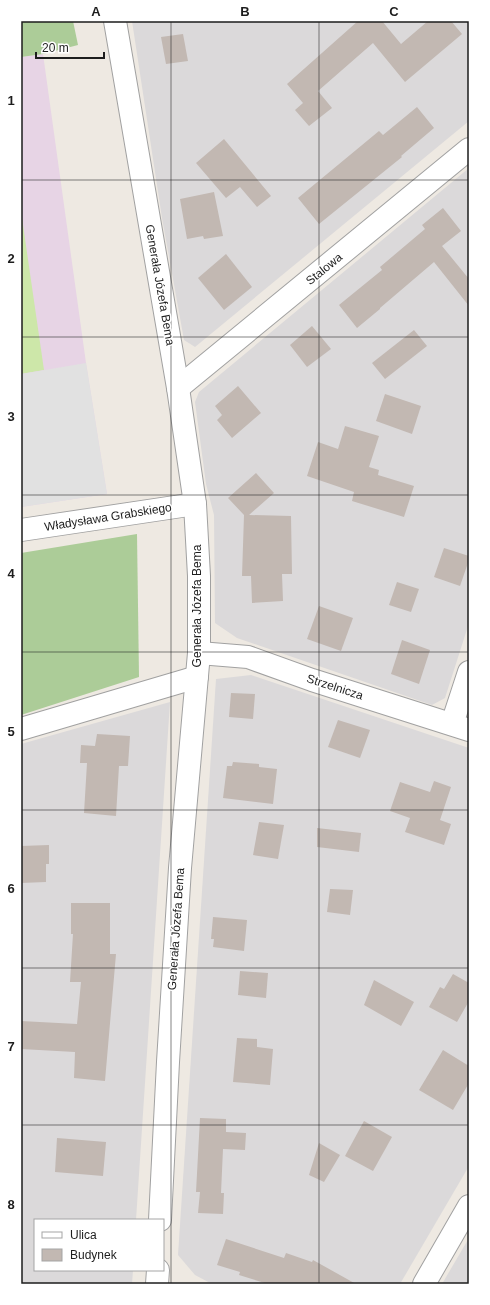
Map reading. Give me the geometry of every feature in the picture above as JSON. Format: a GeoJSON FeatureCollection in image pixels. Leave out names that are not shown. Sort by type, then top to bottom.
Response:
{"type":"FeatureCollection","features":[{"type":"Feature","properties":{"kind":"street","name":"Generała Józefa Bema"},"geometry":{"type":"LineString","coordinates":[[115,21],[178,388],[194,504],[199,576],[199,653],[180,868],[160,1219]]}},
{"type":"Feature","properties":{"kind":"street","name":"Stalowa"},"geometry":{"type":"LineString","coordinates":[[178,388],[469,149]]}},
{"type":"Feature","properties":{"kind":"street","name":"Władysława Grabskiego"},"geometry":{"type":"LineString","coordinates":[[21,530],[194,504]]}},
{"type":"Feature","properties":{"kind":"street","name":"Strzelnicza"},"geometry":{"type":"LineString","coordinates":[[199,653],[248,657],[312,680],[461,727]]}},
{"type":"Feature","properties":{"kind":"street"},"geometry":{"type":"LineString","coordinates":[[461,727],[469,672]]}},
{"type":"Feature","properties":{"kind":"street"},"geometry":{"type":"LineString","coordinates":[[21,729],[197,677]]}},
{"type":"Feature","properties":{"kind":"street"},"geometry":{"type":"LineString","coordinates":[[424,1284],[469,1206]]}},
{"type":"Feature","properties":{"kind":"shaded area"},"geometry":{"type":"Polygon","coordinates":[[[132,21],[469,21],[469,121],[195,347],[184,340],[162,218],[132,21]]]}},
{"type":"Feature","properties":{"kind":"shaded area"},"geometry":{"type":"Polygon","coordinates":[[[43,54],[86,363],[107,494],[21,507],[21,57],[43,54]]]}},
{"type":"Feature","properties":{"kind":"shaded area"},"geometry":{"type":"Polygon","coordinates":[[[469,168],[469,623],[445,698],[432,705],[237,638],[215,623],[214,515],[206,484],[195,402],[199,392],[469,168]]]}},
{"type":"Feature","properties":{"kind":"shaded area"},"geometry":{"type":"Polygon","coordinates":[[[86,363],[107,494],[21,507],[21,374],[86,363]]]}},
{"type":"Feature","properties":{"kind":"shaded area"},"geometry":{"type":"Polygon","coordinates":[[[251,675],[469,748],[469,1166],[400,1284],[212,1284],[195,1275],[178,1255],[216,679],[251,675]]]}},
{"type":"Feature","properties":{"kind":"shaded area"},"geometry":{"type":"Polygon","coordinates":[[[170,702],[136,1219],[34,1219],[34,1271],[133,1271],[132,1284],[21,1284],[21,744],[170,702]]]}},
{"type":"Feature","properties":{"kind":"shaded area"},"geometry":{"type":"Polygon","coordinates":[[[469,1238],[469,1284],[442,1284],[469,1238]]]}},
{"type":"Feature","properties":{"kind":"green space"},"geometry":{"type":"Polygon","coordinates":[[[21,21],[73,21],[78,45],[43,54],[21,57],[21,21]]]}},
{"type":"Feature","properties":{"kind":"green space"},"geometry":{"type":"Polygon","coordinates":[[[21,211],[44,370],[21,374],[21,211]]]}},
{"type":"Feature","properties":{"kind":"green space"},"geometry":{"type":"Polygon","coordinates":[[[137,534],[139,677],[21,715],[21,553],[137,534]]]}},
{"type":"Feature","properties":{"kind":"building"},"geometry":{"type":"Polygon","coordinates":[[[358,21],[382,21],[401,44],[428,21],[451,21],[462,34],[405,82],[373,43],[318,91],[332,108],[309,126],[295,110],[303,103],[287,84],[358,21]]]}},
{"type":"Feature","properties":{"kind":"building"},"geometry":{"type":"Polygon","coordinates":[[[183,34],[188,61],[166,64],[161,37],[183,34]]]}},
{"type":"Feature","properties":{"kind":"building"},"geometry":{"type":"Polygon","coordinates":[[[417,107],[434,128],[401,156],[402,157],[319,224],[298,198],[379,131],[383,135],[417,107]]]}},
{"type":"Feature","properties":{"kind":"building"},"geometry":{"type":"Polygon","coordinates":[[[224,139],[271,196],[257,207],[240,187],[226,198],[196,163],[224,139]]]}},
{"type":"Feature","properties":{"kind":"building"},"geometry":{"type":"Polygon","coordinates":[[[214,192],[223,236],[204,239],[203,236],[187,239],[180,199],[214,192]]]}},
{"type":"Feature","properties":{"kind":"building"},"geometry":{"type":"Polygon","coordinates":[[[443,208],[461,231],[442,246],[469,279],[469,306],[434,262],[357,328],[339,305],[382,270],[380,267],[425,229],[422,225],[443,208]]]}},
{"type":"Feature","properties":{"kind":"building"},"geometry":{"type":"Polygon","coordinates":[[[226,254],[252,287],[224,310],[198,278],[226,254]]]}},
{"type":"Feature","properties":{"kind":"building"},"geometry":{"type":"Polygon","coordinates":[[[312,326],[331,349],[307,367],[290,345],[312,326]]]}},
{"type":"Feature","properties":{"kind":"building"},"geometry":{"type":"Polygon","coordinates":[[[414,330],[427,346],[385,379],[372,363],[414,330]]]}},
{"type":"Feature","properties":{"kind":"building"},"geometry":{"type":"Polygon","coordinates":[[[238,386],[261,413],[232,438],[217,420],[222,415],[215,406],[238,386]]]}},
{"type":"Feature","properties":{"kind":"building"},"geometry":{"type":"Polygon","coordinates":[[[385,394],[421,406],[412,434],[376,421],[385,394]]]}},
{"type":"Feature","properties":{"kind":"building"},"geometry":{"type":"Polygon","coordinates":[[[345,426],[379,436],[369,467],[379,470],[378,475],[414,486],[404,517],[352,501],[354,492],[307,476],[318,442],[338,449],[345,426]]]}},
{"type":"Feature","properties":{"kind":"building"},"geometry":{"type":"Polygon","coordinates":[[[256,473],[274,493],[249,515],[291,516],[292,574],[282,574],[283,601],[252,603],[251,576],[242,576],[244,515],[228,498],[256,473]]]}},
{"type":"Feature","properties":{"kind":"building"},"geometry":{"type":"Polygon","coordinates":[[[444,548],[469,556],[460,586],[434,577],[444,548]]]}},
{"type":"Feature","properties":{"kind":"building"},"geometry":{"type":"Polygon","coordinates":[[[397,582],[419,589],[411,612],[389,605],[397,582]]]}},
{"type":"Feature","properties":{"kind":"building"},"geometry":{"type":"Polygon","coordinates":[[[319,606],[353,618],[341,651],[307,639],[319,606]]]}},
{"type":"Feature","properties":{"kind":"building"},"geometry":{"type":"Polygon","coordinates":[[[402,640],[430,650],[419,684],[391,674],[402,640]]]}},
{"type":"Feature","properties":{"kind":"building"},"geometry":{"type":"Polygon","coordinates":[[[231,693],[255,694],[253,719],[229,717],[231,693]]]}},
{"type":"Feature","properties":{"kind":"building"},"geometry":{"type":"Polygon","coordinates":[[[338,720],[370,730],[360,758],[328,747],[338,720]]]}},
{"type":"Feature","properties":{"kind":"building"},"geometry":{"type":"Polygon","coordinates":[[[97,734],[130,736],[128,766],[119,766],[116,816],[84,813],[87,763],[80,763],[81,745],[95,746],[97,734]]]}},
{"type":"Feature","properties":{"kind":"building"},"geometry":{"type":"Polygon","coordinates":[[[233,762],[259,764],[259,767],[277,769],[273,804],[223,798],[227,766],[232,766],[233,762]]]}},
{"type":"Feature","properties":{"kind":"building"},"geometry":{"type":"Polygon","coordinates":[[[434,781],[451,787],[440,820],[451,824],[444,845],[405,832],[410,818],[390,811],[400,782],[430,792],[434,781]]]}},
{"type":"Feature","properties":{"kind":"building"},"geometry":{"type":"Polygon","coordinates":[[[259,822],[284,825],[278,859],[253,855],[259,822]]]}},
{"type":"Feature","properties":{"kind":"building"},"geometry":{"type":"Polygon","coordinates":[[[317,828],[361,833],[359,852],[317,847],[317,828]]]}},
{"type":"Feature","properties":{"kind":"building"},"geometry":{"type":"Polygon","coordinates":[[[49,845],[49,864],[46,864],[46,882],[21,883],[21,846],[49,845]]]}},
{"type":"Feature","properties":{"kind":"building"},"geometry":{"type":"Polygon","coordinates":[[[330,889],[353,890],[350,915],[327,912],[330,889]]]}},
{"type":"Feature","properties":{"kind":"building"},"geometry":{"type":"Polygon","coordinates":[[[71,903],[110,903],[110,954],[116,954],[105,1081],[74,1078],[75,1052],[21,1049],[21,1021],[77,1024],[81,982],[70,982],[73,934],[71,934],[71,903]]]}},
{"type":"Feature","properties":{"kind":"building"},"geometry":{"type":"Polygon","coordinates":[[[213,917],[247,920],[244,951],[213,947],[214,939],[211,939],[213,917]]]}},
{"type":"Feature","properties":{"kind":"building"},"geometry":{"type":"Polygon","coordinates":[[[240,971],[268,973],[266,998],[238,995],[240,971]]]}},
{"type":"Feature","properties":{"kind":"building"},"geometry":{"type":"Polygon","coordinates":[[[453,974],[469,983],[469,1001],[457,1022],[429,1007],[440,987],[444,989],[453,974]]]}},
{"type":"Feature","properties":{"kind":"building"},"geometry":{"type":"Polygon","coordinates":[[[374,980],[414,1002],[401,1026],[364,1005],[374,980]]]}},
{"type":"Feature","properties":{"kind":"building"},"geometry":{"type":"Polygon","coordinates":[[[237,1038],[257,1039],[257,1047],[273,1049],[270,1085],[233,1082],[237,1038]]]}},
{"type":"Feature","properties":{"kind":"building"},"geometry":{"type":"Polygon","coordinates":[[[443,1050],[469,1066],[469,1083],[453,1110],[419,1090],[443,1050]]]}},
{"type":"Feature","properties":{"kind":"building"},"geometry":{"type":"Polygon","coordinates":[[[200,1118],[226,1119],[226,1132],[246,1133],[245,1150],[223,1149],[221,1193],[224,1193],[223,1214],[198,1213],[200,1192],[196,1192],[200,1118]]]}},
{"type":"Feature","properties":{"kind":"building"},"geometry":{"type":"Polygon","coordinates":[[[364,1121],[392,1137],[373,1171],[345,1156],[364,1121]]]}},
{"type":"Feature","properties":{"kind":"building"},"geometry":{"type":"Polygon","coordinates":[[[57,1138],[106,1142],[103,1176],[55,1172],[57,1138]]]}},
{"type":"Feature","properties":{"kind":"building"},"geometry":{"type":"Polygon","coordinates":[[[319,1143],[340,1155],[324,1182],[309,1175],[319,1143]]]}},
{"type":"Feature","properties":{"kind":"building"},"geometry":{"type":"Polygon","coordinates":[[[226,1239],[284,1258],[286,1253],[312,1262],[313,1260],[356,1284],[268,1284],[239,1275],[240,1272],[217,1265],[226,1239]]]}}]}
